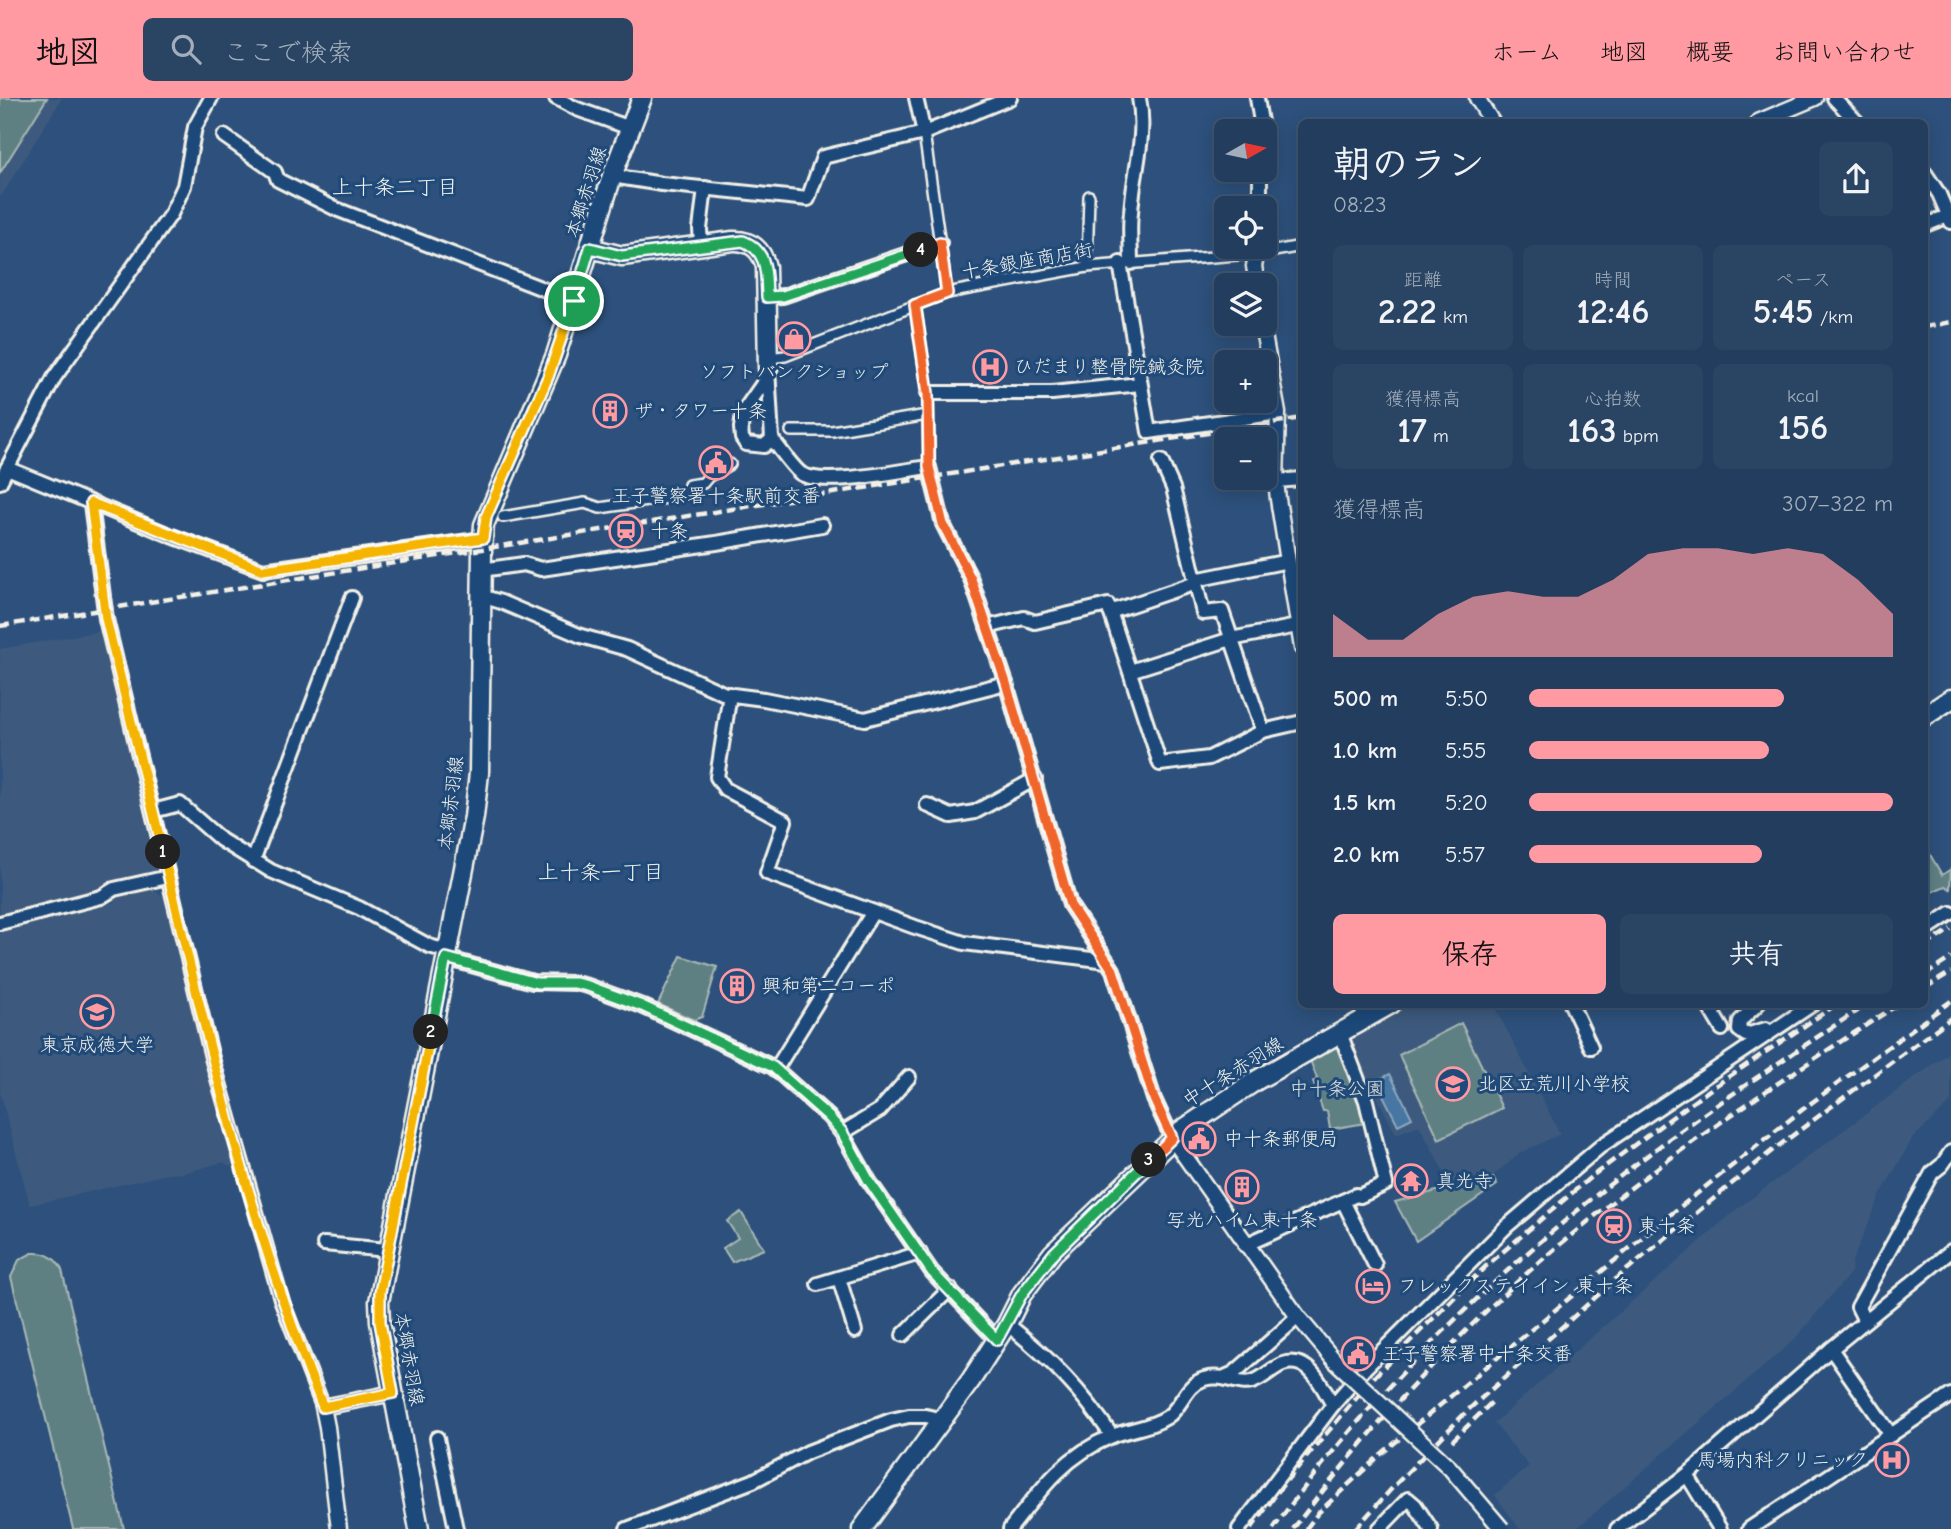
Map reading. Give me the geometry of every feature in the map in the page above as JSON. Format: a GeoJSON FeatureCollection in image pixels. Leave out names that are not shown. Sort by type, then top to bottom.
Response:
{"type":"FeatureCollection","features":[{"type":"Feature","properties":{"kind":"main road","name":"本郷赤羽線"},"geometry":{"type":"LineString","coordinates":[[419,1529],[379,1312],[380,1292],[477,795],[481,570],[486,517],[548,377],[612,176],[642,98]]}},
{"type":"Feature","properties":{"kind":"main road"},"geometry":{"type":"LineString","coordinates":[[590,248],[622,256],[743,241],[756,248],[766,267],[768,363]]}},
{"type":"Feature","properties":{"kind":"main road"},"geometry":{"type":"LineString","coordinates":[[1928,714],[1951,699]]}},
{"type":"Feature","properties":{"kind":"main road","name":"中十条赤羽線"},"geometry":{"type":"LineString","coordinates":[[862,1529],[943,1420],[997,1340],[1022,1294],[1054,1253],[1172,1138],[1218,1104],[1385,1008]]}},
{"type":"Feature","properties":{"kind":"street"},"geometry":{"type":"LineString","coordinates":[[0,482],[54,379],[171,214],[184,186],[195,127],[211,98]]}},
{"type":"Feature","properties":{"kind":"street"},"geometry":{"type":"LineString","coordinates":[[556,98],[577,109],[630,128]]}},
{"type":"Feature","properties":{"kind":"street"},"geometry":{"type":"LineString","coordinates":[[916,98],[924,134],[947,293]]}},
{"type":"Feature","properties":{"kind":"street"},"geometry":{"type":"LineString","coordinates":[[612,176],[808,199],[822,157],[924,134],[1010,98]]}},
{"type":"Feature","properties":{"kind":"street"},"geometry":{"type":"LineString","coordinates":[[1139,98],[1142,113],[1126,263],[1140,384],[1149,432],[1278,413]]}},
{"type":"Feature","properties":{"kind":"street"},"geometry":{"type":"LineString","coordinates":[[1256,98],[1260,119]]}},
{"type":"Feature","properties":{"kind":"street"},"geometry":{"type":"LineString","coordinates":[[1477,98],[1490,119]]}},
{"type":"Feature","properties":{"kind":"street"},"geometry":{"type":"LineString","coordinates":[[1765,119],[1815,98]]}},
{"type":"Feature","properties":{"kind":"street"},"geometry":{"type":"LineString","coordinates":[[1834,98],[1854,119]]}},
{"type":"Feature","properties":{"kind":"street"},"geometry":{"type":"LineString","coordinates":[[224,136],[275,172],[278,180],[335,209],[574,301]]}},
{"type":"Feature","properties":{"kind":"street"},"geometry":{"type":"LineString","coordinates":[[1928,178],[1950,219],[1928,224]]}},
{"type":"Feature","properties":{"kind":"street"},"geometry":{"type":"LineString","coordinates":[[701,246],[700,229],[705,188]]}},
{"type":"Feature","properties":{"kind":"street"},"geometry":{"type":"LineString","coordinates":[[1087,267],[1089,196]]}},
{"type":"Feature","properties":{"kind":"street"},"geometry":{"type":"LineString","coordinates":[[767,297],[783,296],[940,243]]}},
{"type":"Feature","properties":{"kind":"street","name":"十条銀座商店街"},"geometry":{"type":"LineString","coordinates":[[1277,248],[1298,246]]}},
{"type":"Feature","properties":{"kind":"street","name":"十条銀座商店街"},"geometry":{"type":"LineString","coordinates":[[768,363],[947,293],[1087,267],[1214,254]]}},
{"type":"Feature","properties":{"kind":"street"},"geometry":{"type":"LineString","coordinates":[[915,305],[928,393],[929,467],[943,524],[971,579],[1006,683],[1070,905],[1118,981],[1139,1057],[1172,1138],[1297,1317],[1335,1362],[1450,1468],[1502,1529]]}},
{"type":"Feature","properties":{"kind":"street"},"geometry":{"type":"LineString","coordinates":[[1264,336],[1278,413],[1277,447]]}},
{"type":"Feature","properties":{"kind":"street"},"geometry":{"type":"LineString","coordinates":[[768,363],[772,439],[801,473],[810,477],[837,479],[929,467]]}},
{"type":"Feature","properties":{"kind":"street"},"geometry":{"type":"LineString","coordinates":[[768,363],[764,382],[743,412],[741,428],[746,444],[764,446],[772,439]]}},
{"type":"Feature","properties":{"kind":"street"},"geometry":{"type":"LineString","coordinates":[[928,393],[1052,393],[1140,384]]}},
{"type":"Feature","properties":{"kind":"street"},"geometry":{"type":"LineString","coordinates":[[791,431],[832,431],[928,415]]}},
{"type":"Feature","properties":{"kind":"street"},"geometry":{"type":"LineString","coordinates":[[1161,461],[1173,488],[1203,613],[1222,611],[1264,731]]}},
{"type":"Feature","properties":{"kind":"street"},"geometry":{"type":"LineString","coordinates":[[503,517],[585,503],[600,508],[688,495],[689,485],[703,483],[730,464]]}},
{"type":"Feature","properties":{"kind":"street"},"geometry":{"type":"LineString","coordinates":[[7,468],[263,570],[483,538]]}},
{"type":"Feature","properties":{"kind":"street"},"geometry":{"type":"LineString","coordinates":[[1277,481],[1298,479]]}},
{"type":"Feature","properties":{"kind":"street"},"geometry":{"type":"LineString","coordinates":[[1277,488],[1298,615]]}},
{"type":"Feature","properties":{"kind":"street"},"geometry":{"type":"LineString","coordinates":[[91,503],[106,619],[212,1058],[245,1181],[281,1299],[323,1407],[339,1529]]}},
{"type":"Feature","properties":{"kind":"street"},"geometry":{"type":"LineString","coordinates":[[481,570],[524,564],[541,569],[822,525]]}},
{"type":"Feature","properties":{"kind":"street"},"geometry":{"type":"LineString","coordinates":[[1110,612],[1196,582],[1288,561]]}},
{"type":"Feature","properties":{"kind":"street"},"geometry":{"type":"LineString","coordinates":[[481,596],[581,636],[627,649],[730,694],[865,719],[1006,683]]}},
{"type":"Feature","properties":{"kind":"street"},"geometry":{"type":"LineString","coordinates":[[253,860],[352,597]]}},
{"type":"Feature","properties":{"kind":"street"},"geometry":{"type":"LineString","coordinates":[[987,627],[1024,618],[1035,622],[1108,606],[1160,764],[1209,758],[1264,731],[1298,723]]}},
{"type":"Feature","properties":{"kind":"street"},"geometry":{"type":"LineString","coordinates":[[1130,671],[1231,639],[1298,626]]}},
{"type":"Feature","properties":{"kind":"street"},"geometry":{"type":"LineString","coordinates":[[730,694],[717,777],[725,789],[785,821],[767,873],[964,943],[1107,961]]}},
{"type":"Feature","properties":{"kind":"street"},"geometry":{"type":"LineString","coordinates":[[928,805],[951,816],[975,812],[1035,779]]}},
{"type":"Feature","properties":{"kind":"street"},"geometry":{"type":"LineString","coordinates":[[153,811],[180,804],[221,840],[271,872],[359,908],[446,954],[537,983],[575,983],[588,986],[642,1006],[776,1069],[842,1132],[869,1181],[932,1272],[997,1340]]}},
{"type":"Feature","properties":{"kind":"street"},"geometry":{"type":"LineString","coordinates":[[0,923],[102,897],[114,889],[169,877]]}},
{"type":"Feature","properties":{"kind":"street"},"geometry":{"type":"LineString","coordinates":[[776,1069],[873,912]]}},
{"type":"Feature","properties":{"kind":"street"},"geometry":{"type":"LineString","coordinates":[[1928,928],[1951,913]]}},
{"type":"Feature","properties":{"kind":"street"},"geometry":{"type":"LineString","coordinates":[[1573,1008],[1591,1047]]}},
{"type":"Feature","properties":{"kind":"street"},"geometry":{"type":"LineString","coordinates":[[1709,1008],[1721,1029]]}},
{"type":"Feature","properties":{"kind":"street"},"geometry":{"type":"LineString","coordinates":[[1754,1008],[1740,1021],[1740,1030],[1746,1035],[1783,1023]]}},
{"type":"Feature","properties":{"kind":"street"},"geometry":{"type":"LineString","coordinates":[[1239,1529],[1333,1405],[1365,1368],[1467,1265],[1557,1181],[1601,1146],[1807,1008]]}},
{"type":"Feature","properties":{"kind":"street"},"geometry":{"type":"LineString","coordinates":[[1245,1245],[1343,1200],[1360,1196],[1386,1184],[1366,1101],[1340,1033]]}},
{"type":"Feature","properties":{"kind":"street"},"geometry":{"type":"LineString","coordinates":[[842,1132],[880,1110],[909,1077]]}},
{"type":"Feature","properties":{"kind":"street"},"geometry":{"type":"LineString","coordinates":[[1865,1321],[1858,1307],[1932,1173],[1951,1152]]}},
{"type":"Feature","properties":{"kind":"street"},"geometry":{"type":"LineString","coordinates":[[1942,1165],[1951,1176]]}},
{"type":"Feature","properties":{"kind":"street"},"geometry":{"type":"LineString","coordinates":[[1343,1200],[1375,1265]]}},
{"type":"Feature","properties":{"kind":"street"},"geometry":{"type":"LineString","coordinates":[[324,1244],[387,1250]]}},
{"type":"Feature","properties":{"kind":"street"},"geometry":{"type":"LineString","coordinates":[[1617,1529],[1687,1475],[1831,1349],[1951,1251]]}},
{"type":"Feature","properties":{"kind":"street"},"geometry":{"type":"LineString","coordinates":[[818,1284],[920,1253]]}},
{"type":"Feature","properties":{"kind":"street"},"geometry":{"type":"LineString","coordinates":[[839,1278],[855,1331]]}},
{"type":"Feature","properties":{"kind":"street"},"geometry":{"type":"LineString","coordinates":[[903,1335],[950,1289]]}},
{"type":"Feature","properties":{"kind":"street"},"geometry":{"type":"LineString","coordinates":[[1010,1529],[1055,1472],[1068,1462],[1112,1436],[1147,1427],[1169,1416],[1193,1385],[1202,1380],[1234,1373],[1297,1317]]}},
{"type":"Feature","properties":{"kind":"street"},"geometry":{"type":"LineString","coordinates":[[1007,1324],[1034,1345],[1068,1378],[1090,1403],[1112,1436]]}},
{"type":"Feature","properties":{"kind":"street"},"geometry":{"type":"LineString","coordinates":[[1831,1349],[1891,1435]]}},
{"type":"Feature","properties":{"kind":"street"},"geometry":{"type":"LineString","coordinates":[[1225,1377],[1252,1382],[1284,1363],[1298,1363],[1309,1369],[1333,1405]]}},
{"type":"Feature","properties":{"kind":"street"},"geometry":{"type":"LineString","coordinates":[[323,1407],[393,1393]]}},
{"type":"Feature","properties":{"kind":"street"},"geometry":{"type":"LineString","coordinates":[[1749,1529],[1951,1395]]}},
{"type":"Feature","properties":{"kind":"street"},"geometry":{"type":"LineString","coordinates":[[627,1529],[753,1481],[808,1452],[891,1420],[926,1416],[943,1420]]}},
{"type":"Feature","properties":{"kind":"street"},"geometry":{"type":"LineString","coordinates":[[437,1437],[456,1529]]}},
{"type":"Feature","properties":{"kind":"street"},"geometry":{"type":"LineString","coordinates":[[1687,1475],[1720,1529]]}},
{"type":"Feature","properties":{"kind":"street"},"geometry":{"type":"LineString","coordinates":[[1380,1529],[1408,1499],[1431,1529]]}},
{"type":"Feature","properties":{"kind":"shaded area"},"geometry":{"type":"Polygon","coordinates":[[[0,98],[62,98],[0,198],[0,98]]]}},
{"type":"Feature","properties":{"kind":"shaded area"},"geometry":{"type":"Polygon","coordinates":[[[101,631],[156,870],[114,880],[85,893],[0,914],[0,649],[101,631]]]}},
{"type":"Feature","properties":{"kind":"shaded area","name":"東京成徳大学"},"geometry":{"type":"Polygon","coordinates":[[[152,888],[163,896],[236,1169],[223,1162],[184,1173],[168,1174],[30,1205],[0,1092],[0,933],[115,902],[116,897],[152,888]]]}},
{"type":"Feature","properties":{"kind":"shaded area","name":"北区立荒川小学校"},"geometry":{"type":"Polygon","coordinates":[[[1403,1008],[1496,1008],[1560,1134],[1520,1153],[1486,1182],[1452,1187],[1419,1125],[1396,1134],[1350,1044],[1350,1037],[1403,1008]]]}},
{"type":"Feature","properties":{"kind":"shaded area"},"geometry":{"type":"Polygon","coordinates":[[[1951,1051],[1951,1102],[1912,1139],[1880,1196],[1852,1261],[1851,1272],[1794,1340],[1576,1529],[1520,1529],[1495,1495],[1529,1466],[1494,1423],[1737,1209],[1951,1051]]]}},
{"type":"Feature","properties":{"kind":"shaded area"},"geometry":{"type":"Polygon","coordinates":[[[1390,1074],[1412,1118],[1398,1125],[1376,1081],[1390,1074]]]}},
{"type":"Feature","properties":{"kind":"green space"},"geometry":{"type":"Polygon","coordinates":[[[0,98],[47,98],[0,173],[0,98]]]}},
{"type":"Feature","properties":{"kind":"green space"},"geometry":{"type":"Polygon","coordinates":[[[1928,851],[1942,875],[1951,869],[1950,889],[1945,886],[1928,894],[1928,851]]]}},
{"type":"Feature","properties":{"kind":"green space"},"geometry":{"type":"Polygon","coordinates":[[[681,956],[717,967],[702,1017],[694,1020],[658,1004],[681,956]]]}},
{"type":"Feature","properties":{"kind":"green space"},"geometry":{"type":"Polygon","coordinates":[[[1461,1023],[1502,1108],[1439,1139],[1399,1055],[1461,1023]]]}},
{"type":"Feature","properties":{"kind":"green space","name":"中十条公園"},"geometry":{"type":"Polygon","coordinates":[[[1336,1043],[1341,1044],[1362,1097],[1366,1123],[1330,1129],[1327,1111],[1323,1111],[1313,1082],[1317,1079],[1310,1060],[1336,1043]]]}},
{"type":"Feature","properties":{"kind":"green space"},"geometry":{"type":"Polygon","coordinates":[[[1493,1178],[1497,1185],[1416,1241],[1395,1202],[1448,1188],[1482,1186],[1493,1178]]]}},
{"type":"Feature","properties":{"kind":"green space"},"geometry":{"type":"Polygon","coordinates":[[[741,1212],[764,1249],[732,1262],[723,1248],[738,1238],[727,1221],[741,1212]]]}},
{"type":"Feature","properties":{"kind":"green space"},"geometry":{"type":"Polygon","coordinates":[[[32,1253],[50,1256],[62,1270],[124,1529],[73,1529],[11,1277],[19,1260],[32,1253]]]}},
{"type":"Feature","properties":{"kind":"railway"},"geometry":{"type":"LineString","coordinates":[[1928,326],[1951,322]]}},
{"type":"Feature","properties":{"kind":"railway"},"geometry":{"type":"LineString","coordinates":[[0,626],[1298,419]]}},
{"type":"Feature","properties":{"kind":"railway"},"geometry":{"type":"LineString","coordinates":[[1928,944],[1951,929]]}},
{"type":"Feature","properties":{"kind":"railway"},"geometry":{"type":"LineString","coordinates":[[1928,973],[1951,958]]}},
{"type":"Feature","properties":{"kind":"railway"},"geometry":{"type":"LineString","coordinates":[[1928,986],[1951,972]]}},
{"type":"Feature","properties":{"kind":"railway"},"geometry":{"type":"LineString","coordinates":[[1306,1529],[1318,1513],[1380,1455],[1660,1223],[1807,1106],[1951,1001]]}},
{"type":"Feature","properties":{"kind":"railway"},"geometry":{"type":"LineString","coordinates":[[1251,1529],[1282,1486],[1376,1375],[1485,1267],[1592,1176],[1712,1088],[1831,1008]]}},
{"type":"Feature","properties":{"kind":"railway"},"geometry":{"type":"LineString","coordinates":[[1273,1529],[1351,1430],[1393,1383],[1529,1251],[1686,1127],[1861,1008]]}},
{"type":"Feature","properties":{"kind":"railway"},"geometry":{"type":"LineString","coordinates":[[1293,1529],[1353,1454],[1417,1381],[1485,1312],[1557,1247],[1639,1182],[1724,1120],[1893,1008]]}},
{"type":"Feature","properties":{"kind":"railway"},"geometry":{"type":"LineString","coordinates":[[1355,1529],[1468,1410],[1623,1273],[1773,1150],[1951,1018]]}},
{"type":"Feature","properties":{"kind":"railway"},"geometry":{"type":"LineString","coordinates":[[1452,1441],[1492,1402]]}},
{"type":"Feature","properties":{"kind":"place","name":"ソフトバンクショップ"},"geometry":{"type":"Point","coordinates":[794,339]}},
{"type":"Feature","properties":{"kind":"place","name":"ひだまり整骨院鍼灸院"},"geometry":{"type":"Point","coordinates":[990,367]}},
{"type":"Feature","properties":{"kind":"place","name":"ザ・タワー十条"},"geometry":{"type":"Point","coordinates":[610,411]}},
{"type":"Feature","properties":{"kind":"place","name":"王子警察署十条駅前交番"},"geometry":{"type":"Point","coordinates":[716,463]}},
{"type":"Feature","properties":{"kind":"place","name":"十条"},"geometry":{"type":"Point","coordinates":[626,531]}},
{"type":"Feature","properties":{"kind":"place","name":"興和第二コーポ"},"geometry":{"type":"Point","coordinates":[737,986]}},
{"type":"Feature","properties":{"kind":"place","name":"東京成徳大学"},"geometry":{"type":"Point","coordinates":[97,1012]}},
{"type":"Feature","properties":{"kind":"place","name":"北区立荒川小学校"},"geometry":{"type":"Point","coordinates":[1453,1084]}},
{"type":"Feature","properties":{"kind":"place","name":"中十条郵便局"},"geometry":{"type":"Point","coordinates":[1199,1139]}},
{"type":"Feature","properties":{"kind":"place","name":"真光寺"},"geometry":{"type":"Point","coordinates":[1411,1181]}},
{"type":"Feature","properties":{"kind":"place","name":"写光ハイム東十条"},"geometry":{"type":"Point","coordinates":[1242,1187]}},
{"type":"Feature","properties":{"kind":"place","name":"東十条"},"geometry":{"type":"Point","coordinates":[1614,1226]}},
{"type":"Feature","properties":{"kind":"place","name":"フレックステイイン 東十条"},"geometry":{"type":"Point","coordinates":[1373,1286]}},
{"type":"Feature","properties":{"kind":"place","name":"王子警察署中十条交番"},"geometry":{"type":"Point","coordinates":[1358,1354]}},
{"type":"Feature","properties":{"kind":"place","name":"馬場内科クリニック"},"geometry":{"type":"Point","coordinates":[1892,1460]}},
{"type":"Feature","properties":{"kind":"district","name":"上十条二丁目"},"geometry":{"type":"Point","coordinates":[395,187]}},
{"type":"Feature","properties":{"kind":"district","name":"上十条一丁目"},"geometry":{"type":"Point","coordinates":[601,872]}},
{"type":"Feature","properties":{"kind":"route"},"geometry":{"type":"LineString","coordinates":[[743,241],[756,248],[764,260],[767,297],[783,296],[940,243],[947,293],[915,305],[928,393],[929,467],[934,494],[953,547],[971,579],[1006,683],[1070,905],[1118,981],[1139,1057],[1172,1138],[1037,1272],[997,1340],[932,1272],[869,1181],[842,1132],[773,1067],[642,1006],[588,986],[575,983],[537,983],[446,958],[380,1292],[380,1322],[393,1393],[323,1407],[281,1299],[245,1181],[212,1058],[106,619],[91,503],[263,570],[483,538],[486,517],[548,377],[574,301],[590,248],[622,256],[743,241]]}}]}
